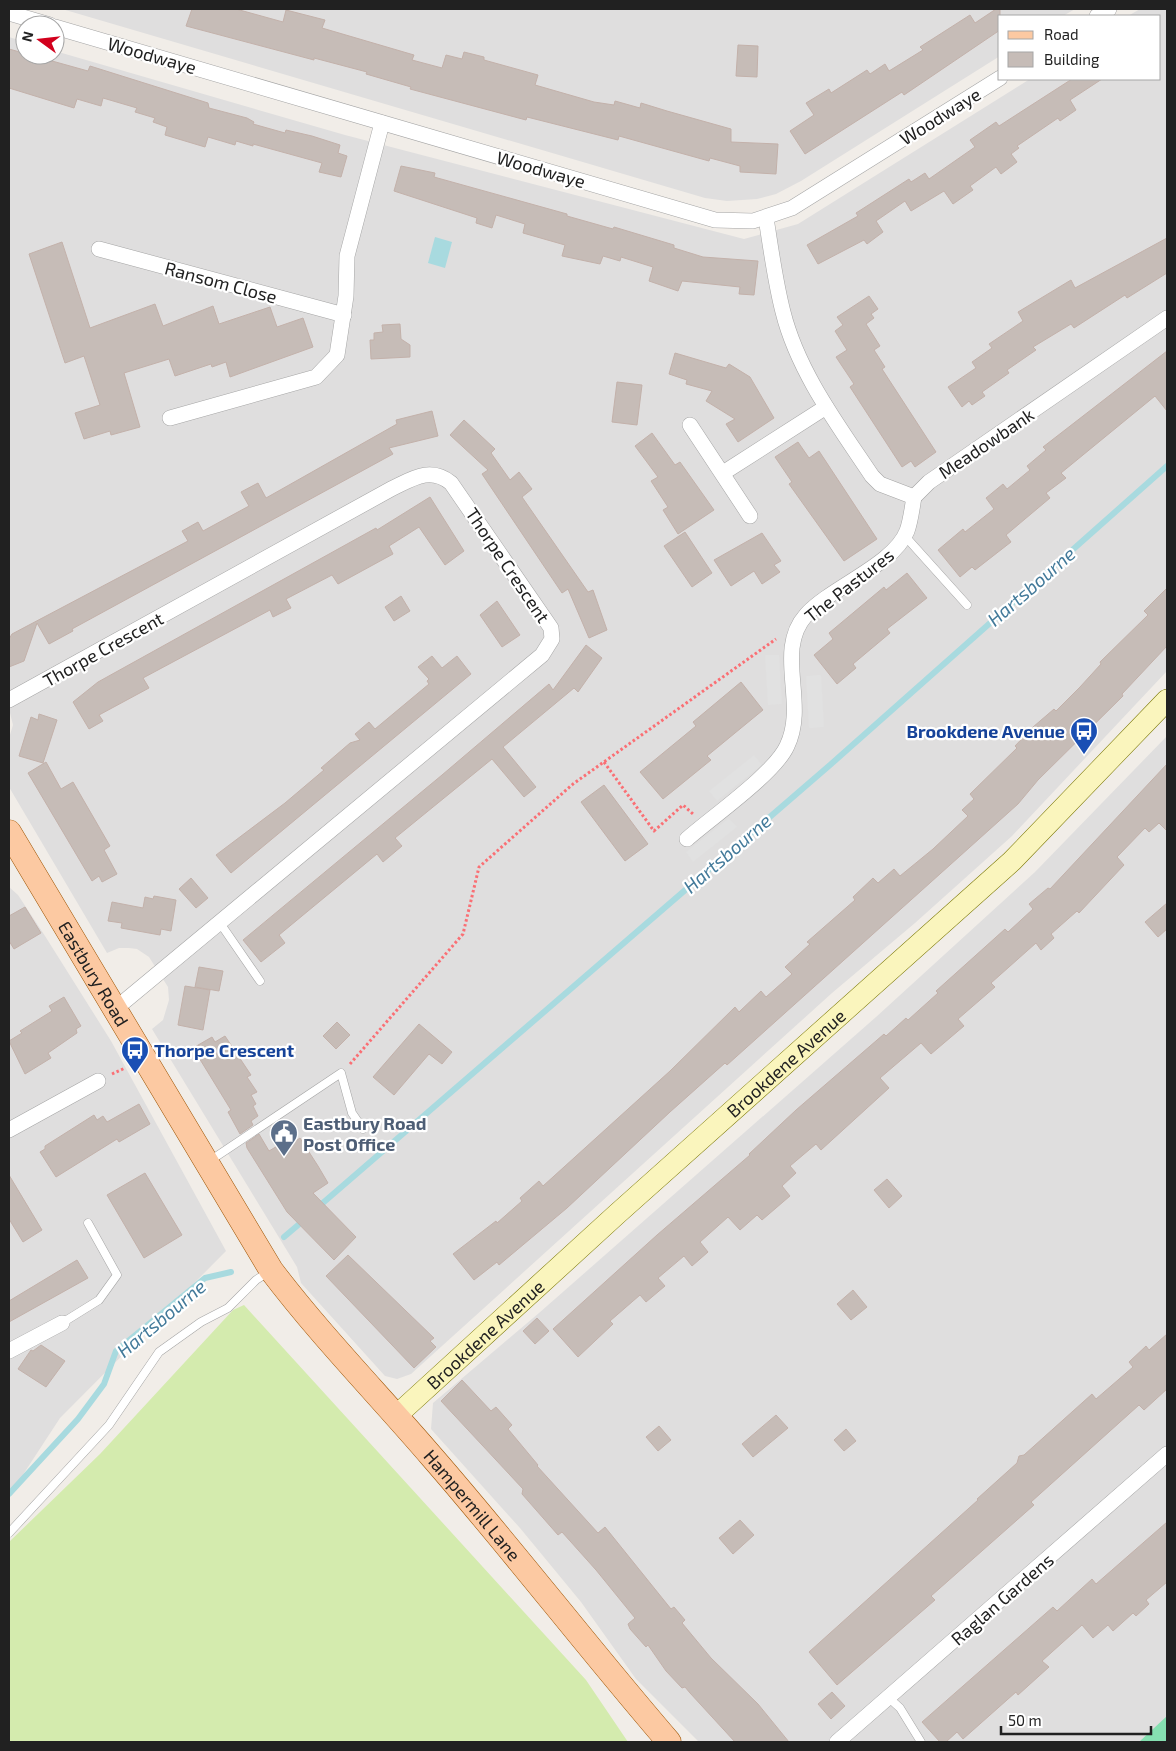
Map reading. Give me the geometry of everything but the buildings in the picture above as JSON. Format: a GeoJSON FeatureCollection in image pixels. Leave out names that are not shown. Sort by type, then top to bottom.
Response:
{"type":"FeatureCollection","features":[{"type":"Feature","properties":{"kind":"main road","name":"Brookdene Avenue"},"geometry":{"type":"LineString","coordinates":[[396,1416],[617,1214],[1012,861],[1167,700]]}},
{"type":"Feature","properties":{"kind":"main road","name":"Eastbury Road"},"geometry":{"type":"LineString","coordinates":[[11,843],[271,1270]]}},
{"type":"Feature","properties":{"kind":"main road","name":"Hampermill Lane"},"geometry":{"type":"LineString","coordinates":[[271,1270],[298,1306],[396,1416],[523,1564],[669,1742]]}},
{"type":"Feature","properties":{"kind":"street","name":"Woodwaye"},"geometry":{"type":"LineString","coordinates":[[65,30],[715,220],[735,222],[766,218],[792,208],[998,79]]}},
{"type":"Feature","properties":{"kind":"street"},"geometry":{"type":"LineString","coordinates":[[170,418],[316,377],[337,355],[344,316],[347,256],[382,123]]}},
{"type":"Feature","properties":{"kind":"street"},"geometry":{"type":"LineString","coordinates":[[766,218],[783,313],[807,373],[826,407],[872,476],[880,484],[914,497]]}},
{"type":"Feature","properties":{"kind":"street","name":"Ransom Close"},"geometry":{"type":"LineString","coordinates":[[99,249],[344,316]]}},
{"type":"Feature","properties":{"kind":"street","name":"Meadowbank"},"geometry":{"type":"LineString","coordinates":[[914,497],[929,482],[1167,318]]}},
{"type":"Feature","properties":{"kind":"street"},"geometry":{"type":"LineString","coordinates":[[723,473],[826,407]]}},
{"type":"Feature","properties":{"kind":"street"},"geometry":{"type":"LineString","coordinates":[[690,425],[750,516]]}},
{"type":"Feature","properties":{"kind":"street","name":"Thorpe Crescent"},"geometry":{"type":"LineString","coordinates":[[9,700],[416,476],[439,475],[451,483],[551,628],[552,639],[547,650],[114,1010]]}},
{"type":"Feature","properties":{"kind":"street","name":"The Pastures"},"geometry":{"type":"LineString","coordinates":[[687,839],[778,762],[787,748],[793,733],[796,711],[790,656],[794,634],[806,615],[897,548],[904,535],[914,497]]}},
{"type":"Feature","properties":{"kind":"street"},"geometry":{"type":"LineString","coordinates":[[9,1130],[98,1081]]}},
{"type":"Feature","properties":{"kind":"street"},"geometry":{"type":"LineString","coordinates":[[9,1351],[62,1323]]}},
{"type":"Feature","properties":{"kind":"street","name":"Raglan Gardens"},"geometry":{"type":"LineString","coordinates":[[837,1742],[1167,1454]]}},
{"type":"Feature","properties":{"kind":"lane"},"geometry":{"type":"LineString","coordinates":[[904,535],[967,605]]}},
{"type":"Feature","properties":{"kind":"lane"},"geometry":{"type":"LineString","coordinates":[[220,923],[260,981]]}},
{"type":"Feature","properties":{"kind":"lane"},"geometry":{"type":"LineString","coordinates":[[206,1163],[341,1073],[352,1113],[363,1129]]}},
{"type":"Feature","properties":{"kind":"lane"},"geometry":{"type":"LineString","coordinates":[[62,1323],[99,1300],[117,1275],[88,1223]]}},
{"type":"Feature","properties":{"kind":"lane"},"geometry":{"type":"LineString","coordinates":[[9,1533],[109,1426],[159,1352],[201,1322],[228,1308],[256,1280],[271,1270]]}},
{"type":"Feature","properties":{"kind":"lane"},"geometry":{"type":"LineString","coordinates":[[888,1698],[900,1708],[921,1742]]}},
{"type":"Feature","properties":{"kind":"path"},"geometry":{"type":"LineString","coordinates":[[341,1073],[463,934],[479,867],[574,784],[779,636]]}},
{"type":"Feature","properties":{"kind":"path"},"geometry":{"type":"LineString","coordinates":[[604,762],[654,831],[683,806],[708,821]]}},
{"type":"Feature","properties":{"kind":"path"},"geometry":{"type":"LineString","coordinates":[[98,1081],[130,1066]]}},
{"type":"Feature","properties":{"kind":"shaded area"},"geometry":{"type":"Polygon","coordinates":[[[62,9],[1075,9],[1065,15],[998,15],[998,57],[801,181],[776,194],[757,199],[727,201],[705,198],[62,9]]]}},
{"type":"Feature","properties":{"kind":"shaded area"},"geometry":{"type":"Polygon","coordinates":[[[1140,9],[1167,9],[1167,671],[1012,836],[915,923],[832,993],[411,1374],[397,1379],[385,1376],[301,1283],[297,1267],[152,1029],[163,1020],[169,1000],[168,987],[149,957],[137,949],[129,948],[119,948],[107,953],[9,787],[9,738],[13,725],[9,709],[9,37],[15,39],[15,65],[65,65],[65,54],[345,135],[744,239],[798,224],[1028,80],[1161,80],[1161,15],[1130,15],[1140,9]]]}},
{"type":"Feature","properties":{"kind":"shaded area"},"geometry":{"type":"Polygon","coordinates":[[[765,655],[779,655],[782,704],[768,705],[765,655]]]}},
{"type":"Feature","properties":{"kind":"shaded area"},"geometry":{"type":"Polygon","coordinates":[[[821,675],[824,727],[809,728],[806,676],[821,675]]]}},
{"type":"Feature","properties":{"kind":"shaded area"},"geometry":{"type":"Polygon","coordinates":[[[1167,736],[1167,1742],[699,1742],[636,1679],[581,1602],[520,1528],[431,1429],[433,1403],[539,1313],[876,1017],[1035,872],[1167,736]]]}},
{"type":"Feature","properties":{"kind":"shaded area"},"geometry":{"type":"Polygon","coordinates":[[[754,755],[762,765],[717,801],[709,791],[754,755]]]}},
{"type":"Feature","properties":{"kind":"shaded area"},"geometry":{"type":"Polygon","coordinates":[[[729,818],[737,827],[693,862],[686,852],[729,818]]]}},
{"type":"Feature","properties":{"kind":"shaded area"},"geometry":{"type":"Polygon","coordinates":[[[9,887],[18,895],[111,1041],[226,1251],[60,1418],[9,1496],[9,887]]]}},
{"type":"Feature","properties":{"kind":"green space"},"geometry":{"type":"Polygon","coordinates":[[[244,1305],[586,1680],[628,1742],[9,1742],[9,1542],[100,1454],[233,1310],[244,1305]]]}},
{"type":"Feature","properties":{"kind":"green space"},"geometry":{"type":"Polygon","coordinates":[[[1167,1716],[1167,1742],[1139,1742],[1167,1716]]]}},
{"type":"Feature","properties":{"kind":"water"},"geometry":{"type":"Polygon","coordinates":[[[435,237],[452,242],[445,268],[428,263],[435,237]]]}},
{"type":"Feature","properties":{"kind":"waterway","name":"Hartsbourne"},"geometry":{"type":"LineString","coordinates":[[317,1208],[830,765],[1167,466]]}},
{"type":"Feature","properties":{"kind":"waterway","name":"Hartsbourne"},"geometry":{"type":"LineString","coordinates":[[284,1237],[304,1220]]}},
{"type":"Feature","properties":{"kind":"waterway","name":"Hartsbourne"},"geometry":{"type":"LineString","coordinates":[[9,1494],[78,1419],[104,1384],[116,1351],[205,1278],[231,1272]]}},
{"type":"Feature","properties":{"kind":"place","name":"Brookdene Avenue"},"geometry":{"type":"Point","coordinates":[1084,755]}},
{"type":"Feature","properties":{"kind":"place","name":"Thorpe Crescent"},"geometry":{"type":"Point","coordinates":[135,1074]}},
{"type":"Feature","properties":{"kind":"place","name":"Eastbury Road Post Office"},"geometry":{"type":"Point","coordinates":[284,1157]}}]}
